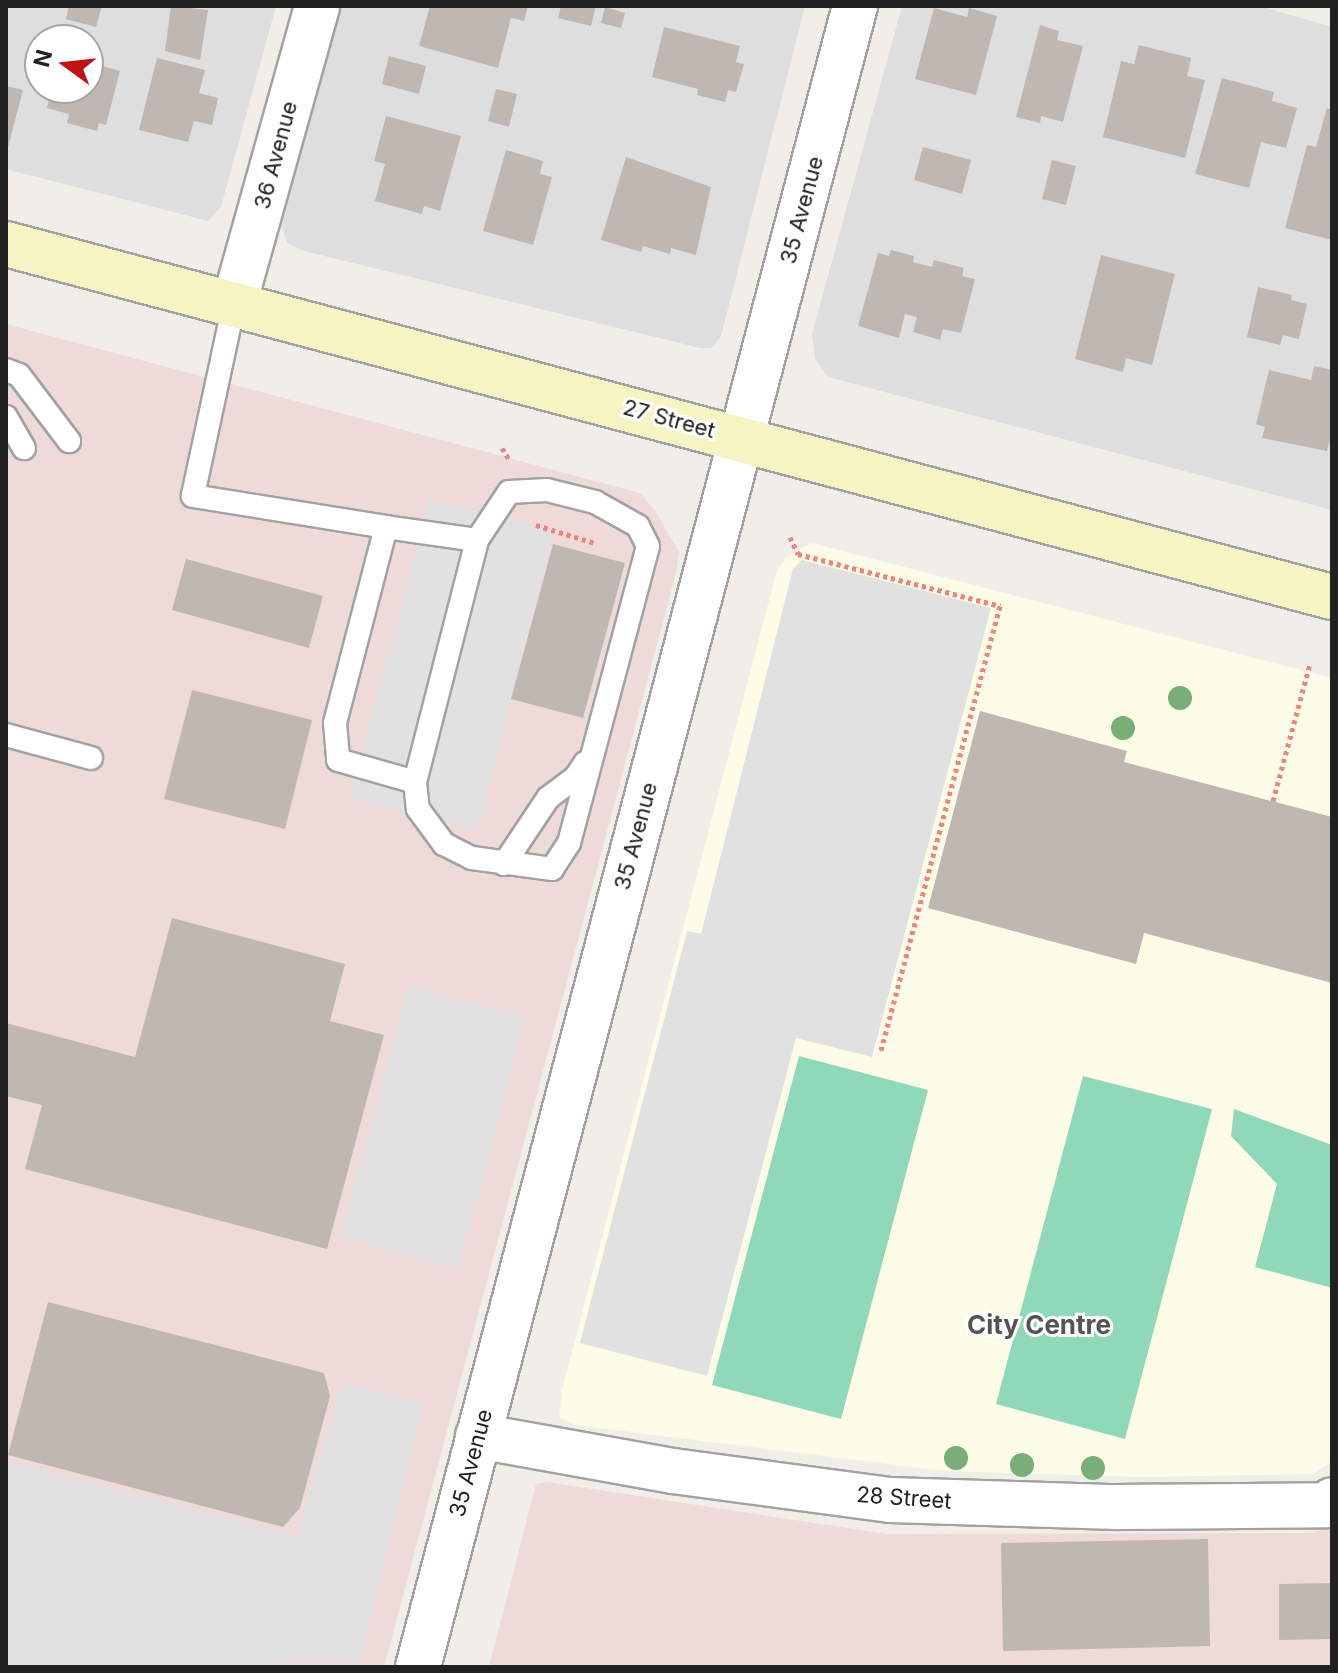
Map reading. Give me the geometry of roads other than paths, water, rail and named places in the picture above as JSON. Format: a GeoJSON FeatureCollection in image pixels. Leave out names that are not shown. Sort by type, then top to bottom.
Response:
{"type":"FeatureCollection","features":[{"type":"Feature","properties":{"kind":"main road","name":"27 Street"},"geometry":{"type":"LineString","coordinates":[[6,244],[1332,597]]}},
{"type":"Feature","properties":{"kind":"street","name":"36 Avenue"},"geometry":{"type":"LineString","coordinates":[[234,304],[317,6]]}},
{"type":"Feature","properties":{"kind":"street","name":"35 Avenue"},"geometry":{"type":"LineString","coordinates":[[418,1667],[855,6]]}},
{"type":"Feature","properties":{"kind":"street","name":"28 Street"},"geometry":{"type":"LineString","coordinates":[[478,1436],[673,1471],[890,1500],[1117,1507],[1328,1505],[1332,1500]]}},
{"type":"Feature","properties":{"kind":"lane"},"geometry":{"type":"LineString","coordinates":[[234,304],[193,496],[477,540]]}},
{"type":"Feature","properties":{"kind":"lane"},"geometry":{"type":"LineString","coordinates":[[6,370],[19,375],[69,441]]}},
{"type":"Feature","properties":{"kind":"lane"},"geometry":{"type":"LineString","coordinates":[[6,417],[24,448]]}},
{"type":"Feature","properties":{"kind":"lane"},"geometry":{"type":"LineString","coordinates":[[547,490],[595,502],[638,526],[648,546],[590,755],[569,843],[552,869],[472,858],[444,844],[418,809],[415,782],[477,540],[509,492],[547,490]]}},
{"type":"Feature","properties":{"kind":"lane"},"geometry":{"type":"LineString","coordinates":[[386,527],[335,723],[338,760],[415,782]]}},
{"type":"Feature","properties":{"kind":"lane"},"geometry":{"type":"LineString","coordinates":[[6,735],[91,758]]}},
{"type":"Feature","properties":{"kind":"lane"},"geometry":{"type":"LineString","coordinates":[[504,864],[548,798],[576,777],[590,755]]}},
{"type":"Feature","properties":{"kind":"district","name":"City Centre"},"geometry":{"type":"Point","coordinates":[1039,1325]}}]}
